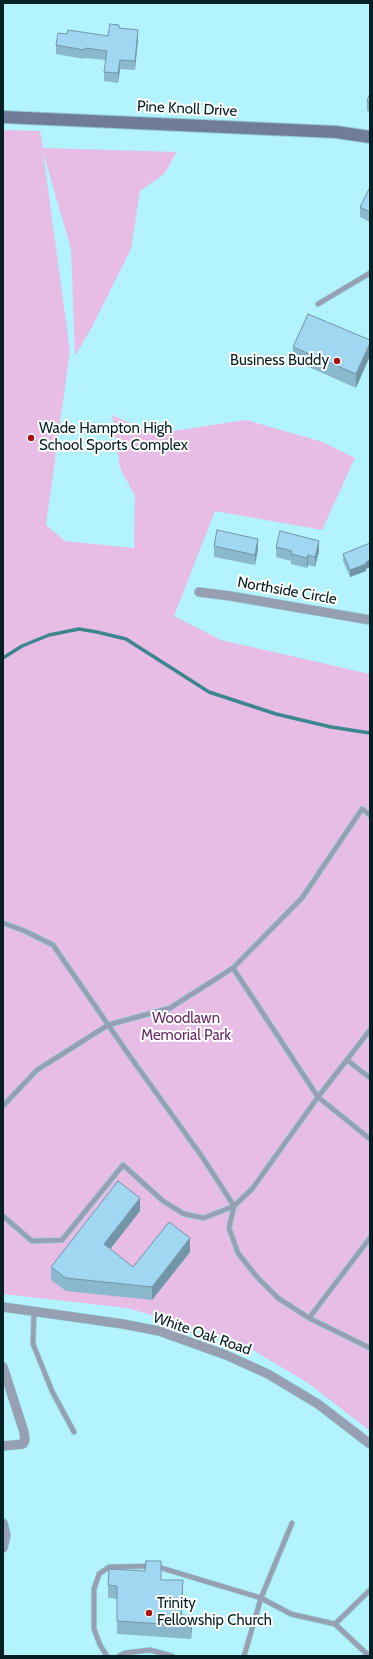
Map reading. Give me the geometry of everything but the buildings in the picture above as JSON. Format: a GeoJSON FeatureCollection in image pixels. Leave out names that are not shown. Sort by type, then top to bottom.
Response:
{"type":"FeatureCollection","features":[{"type":"Feature","properties":{"kind":"street","name":"Pine Knoll Drive"},"geometry":{"type":"LineString","coordinates":[[3,117],[336,132],[370,137]]}},
{"type":"Feature","properties":{"kind":"street","name":"Northside Circle"},"geometry":{"type":"LineString","coordinates":[[199,592],[370,620]]}},
{"type":"Feature","properties":{"kind":"street","name":"White Oak Road"},"geometry":{"type":"LineString","coordinates":[[3,1307],[123,1324],[159,1332],[226,1354],[268,1374],[318,1404],[370,1444]]}},
{"type":"Feature","properties":{"kind":"street"},"geometry":{"type":"LineString","coordinates":[[3,1367],[24,1432],[25,1440],[23,1444],[3,1446]]}},
{"type":"Feature","properties":{"kind":"street"},"geometry":{"type":"LineString","coordinates":[[3,1523],[6,1535],[3,1548]]}},
{"type":"Feature","properties":{"kind":"lane"},"geometry":{"type":"LineString","coordinates":[[318,304],[370,274]]}},
{"type":"Feature","properties":{"kind":"lane"},"geometry":{"type":"LineString","coordinates":[[3,1106],[37,1070],[108,1026],[170,1008],[233,968],[302,898],[362,809],[370,815]]}},
{"type":"Feature","properties":{"kind":"lane"},"geometry":{"type":"LineString","coordinates":[[3,924],[25,931],[53,944],[108,1026],[203,1158],[234,1206],[229,1228],[238,1253],[257,1277],[278,1298],[309,1318],[370,1348]]}},
{"type":"Feature","properties":{"kind":"lane"},"geometry":{"type":"LineString","coordinates":[[233,968],[318,1097],[370,1139]]}},
{"type":"Feature","properties":{"kind":"lane"},"geometry":{"type":"LineString","coordinates":[[3,1216],[32,1241],[62,1240],[123,1165],[163,1201],[184,1214],[204,1218],[234,1206],[252,1190],[318,1097],[370,1030]]}},
{"type":"Feature","properties":{"kind":"lane"},"geometry":{"type":"LineString","coordinates":[[347,1060],[370,1078]]}},
{"type":"Feature","properties":{"kind":"lane"},"geometry":{"type":"LineString","coordinates":[[309,1318],[370,1238]]}},
{"type":"Feature","properties":{"kind":"lane"},"geometry":{"type":"LineString","coordinates":[[34,1311],[34,1344],[52,1391],[74,1432]]}},
{"type":"Feature","properties":{"kind":"lane"},"geometry":{"type":"LineString","coordinates":[[244,1656],[261,1598],[292,1523]]}},
{"type":"Feature","properties":{"kind":"lane"},"geometry":{"type":"LineString","coordinates":[[107,1656],[100,1645],[94,1629],[94,1589],[99,1574],[109,1567],[155,1566],[261,1598],[291,1614],[335,1624],[369,1656]]}},
{"type":"Feature","properties":{"kind":"lane"},"geometry":{"type":"LineString","coordinates":[[335,1624],[370,1590]]}},
{"type":"Feature","properties":{"kind":"lane"},"geometry":{"type":"LineString","coordinates":[[119,1656],[125,1653],[150,1650],[172,1656]]}},
{"type":"Feature","properties":{"kind":"green space","name":"Woodlawn Memorial Park"},"geometry":{"type":"Polygon","coordinates":[[[3,130],[40,131],[43,148],[177,152],[164,174],[140,191],[131,249],[92,327],[75,356],[71,249],[43,152],[70,351],[46,525],[65,541],[134,548],[135,496],[120,468],[112,415],[153,434],[246,420],[323,442],[355,458],[322,530],[215,511],[174,616],[221,640],[370,674],[370,1431],[308,1383],[236,1340],[127,1308],[3,1294],[3,130]]]}},
{"type":"Feature","properties":{"kind":"waterway"},"geometry":{"type":"LineString","coordinates":[[3,658],[22,646],[49,635],[79,629],[97,632],[126,639],[209,692],[276,714],[331,727],[370,733]]}},
{"type":"Feature","properties":{"kind":"place","name":"Business Buddy"},"geometry":{"type":"Point","coordinates":[337,361]}},
{"type":"Feature","properties":{"kind":"place","name":"Wade Hampton High School Sports Complex"},"geometry":{"type":"Point","coordinates":[31,438]}},
{"type":"Feature","properties":{"kind":"place","name":"Trinity Fellowship Church"},"geometry":{"type":"Point","coordinates":[149,1613]}}]}
